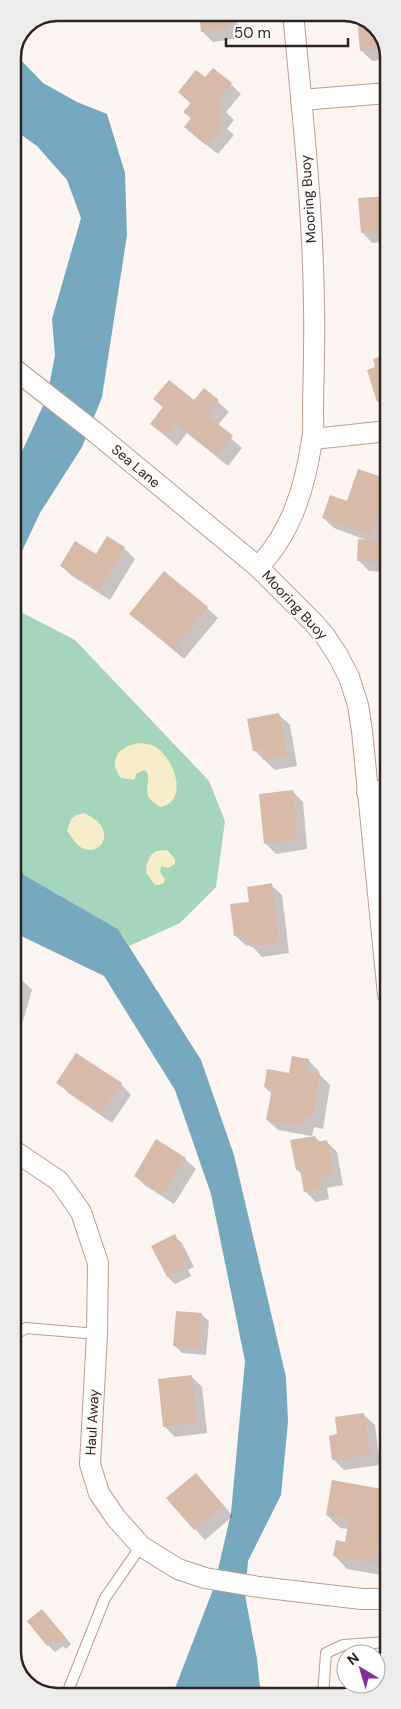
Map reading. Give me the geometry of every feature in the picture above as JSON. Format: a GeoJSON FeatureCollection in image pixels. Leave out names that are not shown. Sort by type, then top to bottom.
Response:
{"type":"FeatureCollection","features":[{"type":"Feature","properties":{"kind":"street","name":"Mooring Buoy"},"geometry":{"type":"LineString","coordinates":[[293,21],[301,100],[315,290],[312,438],[300,494],[294,512],[285,533],[272,552],[258,567],[325,636],[349,677],[358,705],[362,731],[380,914]]}},
{"type":"Feature","properties":{"kind":"street"},"geometry":{"type":"LineString","coordinates":[[301,100],[380,94]]}},
{"type":"Feature","properties":{"kind":"street","name":"Sea Lane"},"geometry":{"type":"LineString","coordinates":[[21,374],[258,567]]}},
{"type":"Feature","properties":{"kind":"street"},"geometry":{"type":"LineString","coordinates":[[312,438],[380,432]]}},
{"type":"Feature","properties":{"kind":"street"},"geometry":{"type":"LineString","coordinates":[[368,792],[380,791]]}},
{"type":"Feature","properties":{"kind":"street","name":"Haul Away"},"geometry":{"type":"LineString","coordinates":[[21,1155],[59,1180],[81,1212],[98,1263],[97,1334],[90,1464],[99,1493],[116,1518],[141,1546],[178,1569],[205,1578],[260,1587],[362,1599],[380,1599]]}},
{"type":"Feature","properties":{"kind":"lane"},"geometry":{"type":"LineString","coordinates":[[21,1331],[26,1328],[97,1334]]}},
{"type":"Feature","properties":{"kind":"lane"},"geometry":{"type":"LineString","coordinates":[[69,1688],[105,1598],[141,1546]]}},
{"type":"Feature","properties":{"kind":"lane"},"geometry":{"type":"LineString","coordinates":[[324,1688],[326,1653],[343,1645],[380,1643]]}},
{"type":"Feature","properties":{"kind":"green space"},"geometry":{"type":"Polygon","coordinates":[[[21,612],[75,640],[209,781],[225,821],[216,887],[180,923],[129,946],[118,929],[24,875],[21,871],[21,612]]]}},
{"type":"Feature","properties":{"kind":"sand"},"geometry":{"type":"Polygon","coordinates":[[[141,743],[154,746],[163,753],[176,779],[177,789],[175,797],[169,803],[160,807],[148,796],[148,774],[145,770],[137,773],[134,780],[121,778],[115,765],[115,759],[122,750],[141,743]]]}},
{"type":"Feature","properties":{"kind":"sand"},"geometry":{"type":"Polygon","coordinates":[[[84,813],[96,820],[102,828],[104,835],[103,842],[93,850],[86,850],[79,846],[67,831],[72,819],[84,813]]]}},
{"type":"Feature","properties":{"kind":"sand"},"geometry":{"type":"Polygon","coordinates":[[[167,850],[175,859],[175,864],[168,868],[161,866],[160,872],[165,879],[164,883],[155,885],[147,874],[146,866],[151,855],[156,851],[167,850]]]}},
{"type":"Feature","properties":{"kind":"water"},"geometry":{"type":"Polygon","coordinates":[[[21,60],[43,83],[77,102],[107,114],[125,173],[127,235],[102,397],[82,447],[40,513],[21,553],[21,454],[47,397],[55,355],[52,319],[81,218],[67,180],[37,146],[21,135],[21,60]]]}},
{"type":"Feature","properties":{"kind":"water"},"geometry":{"type":"Polygon","coordinates":[[[21,871],[24,875],[118,929],[201,1060],[234,1155],[286,1377],[288,1422],[281,1495],[248,1561],[245,1595],[257,1659],[260,1688],[175,1688],[214,1587],[231,1513],[245,1361],[211,1194],[175,1090],[104,976],[21,936],[21,871]]]}},
{"type":"Feature","properties":{"kind":"building"},"geometry":{"type":"Polygon","coordinates":[[[200,21],[228,21],[229,28],[201,32],[200,21]]]}},
{"type":"Feature","properties":{"kind":"building"},"geometry":{"type":"Polygon","coordinates":[[[358,24],[368,30],[375,39],[379,49],[360,51],[358,24]]]}},
{"type":"Feature","properties":{"kind":"building"},"geometry":{"type":"Polygon","coordinates":[[[213,68],[232,83],[216,102],[224,108],[217,118],[224,124],[206,145],[184,127],[191,118],[183,112],[191,103],[178,92],[196,70],[205,77],[213,68]]]}},
{"type":"Feature","properties":{"kind":"building"},"geometry":{"type":"Polygon","coordinates":[[[380,197],[380,231],[361,233],[358,198],[380,197]]]}},
{"type":"Feature","properties":{"kind":"building"},"geometry":{"type":"Polygon","coordinates":[[[380,357],[380,401],[377,402],[367,370],[375,367],[373,359],[380,357]]]}},
{"type":"Feature","properties":{"kind":"building"},"geometry":{"type":"Polygon","coordinates":[[[169,380],[194,400],[204,388],[219,400],[207,415],[233,436],[217,456],[176,423],[166,436],[150,424],[163,407],[153,399],[169,380]]]}},
{"type":"Feature","properties":{"kind":"building"},"geometry":{"type":"Polygon","coordinates":[[[358,469],[380,476],[380,509],[371,535],[322,518],[330,495],[347,501],[358,469]]]}},
{"type":"Feature","properties":{"kind":"building"},"geometry":{"type":"Polygon","coordinates":[[[107,536],[125,547],[99,590],[60,566],[75,541],[96,554],[107,536]]]}},
{"type":"Feature","properties":{"kind":"building"},"geometry":{"type":"Polygon","coordinates":[[[358,539],[380,540],[380,562],[357,561],[358,539]]]}},
{"type":"Feature","properties":{"kind":"building"},"geometry":{"type":"Polygon","coordinates":[[[164,571],[208,607],[173,649],[129,614],[164,571]]]}},
{"type":"Feature","properties":{"kind":"building"},"geometry":{"type":"Polygon","coordinates":[[[279,713],[287,756],[263,760],[262,749],[253,751],[247,719],[279,713]]]}},
{"type":"Feature","properties":{"kind":"building"},"geometry":{"type":"Polygon","coordinates":[[[293,790],[297,839],[264,844],[259,794],[293,790]]]}},
{"type":"Feature","properties":{"kind":"building"},"geometry":{"type":"Polygon","coordinates":[[[272,883],[279,943],[250,947],[248,934],[234,936],[230,904],[249,902],[247,887],[272,883]]]}},
{"type":"Feature","properties":{"kind":"building"},"geometry":{"type":"Polygon","coordinates":[[[76,1053],[122,1083],[101,1113],[56,1083],[76,1053]]]}},
{"type":"Feature","properties":{"kind":"building"},"geometry":{"type":"Polygon","coordinates":[[[292,1056],[309,1059],[307,1071],[320,1073],[312,1119],[304,1117],[302,1126],[266,1120],[272,1089],[264,1087],[267,1069],[289,1073],[292,1056]]]}},
{"type":"Feature","properties":{"kind":"building"},"geometry":{"type":"Polygon","coordinates":[[[315,1136],[316,1142],[327,1140],[333,1175],[318,1178],[320,1189],[304,1192],[300,1170],[296,1170],[290,1140],[315,1136]]]}},
{"type":"Feature","properties":{"kind":"building"},"geometry":{"type":"Polygon","coordinates":[[[156,1139],[186,1158],[163,1194],[134,1176],[156,1139]]]}},
{"type":"Feature","properties":{"kind":"building"},"geometry":{"type":"Polygon","coordinates":[[[175,1234],[187,1260],[182,1263],[185,1268],[167,1277],[151,1246],[175,1234]]]}},
{"type":"Feature","properties":{"kind":"building"},"geometry":{"type":"Polygon","coordinates":[[[176,1311],[202,1313],[199,1348],[173,1346],[176,1311]]]}},
{"type":"Feature","properties":{"kind":"building"},"geometry":{"type":"Polygon","coordinates":[[[192,1375],[197,1423],[163,1427],[158,1379],[192,1375]]]}},
{"type":"Feature","properties":{"kind":"building"},"geometry":{"type":"Polygon","coordinates":[[[364,1413],[370,1455],[332,1460],[329,1436],[337,1434],[335,1417],[364,1413]]]}},
{"type":"Feature","properties":{"kind":"building"},"geometry":{"type":"Polygon","coordinates":[[[196,1473],[223,1505],[194,1530],[166,1498],[196,1473]]]}},
{"type":"Feature","properties":{"kind":"building"},"geometry":{"type":"Polygon","coordinates":[[[332,1480],[380,1489],[380,1532],[374,1563],[333,1556],[336,1540],[345,1542],[349,1519],[326,1515],[332,1480]]]}},
{"type":"Feature","properties":{"kind":"building"},"geometry":{"type":"Polygon","coordinates":[[[42,1609],[65,1637],[58,1643],[55,1639],[47,1646],[27,1621],[42,1609]]]}}]}
